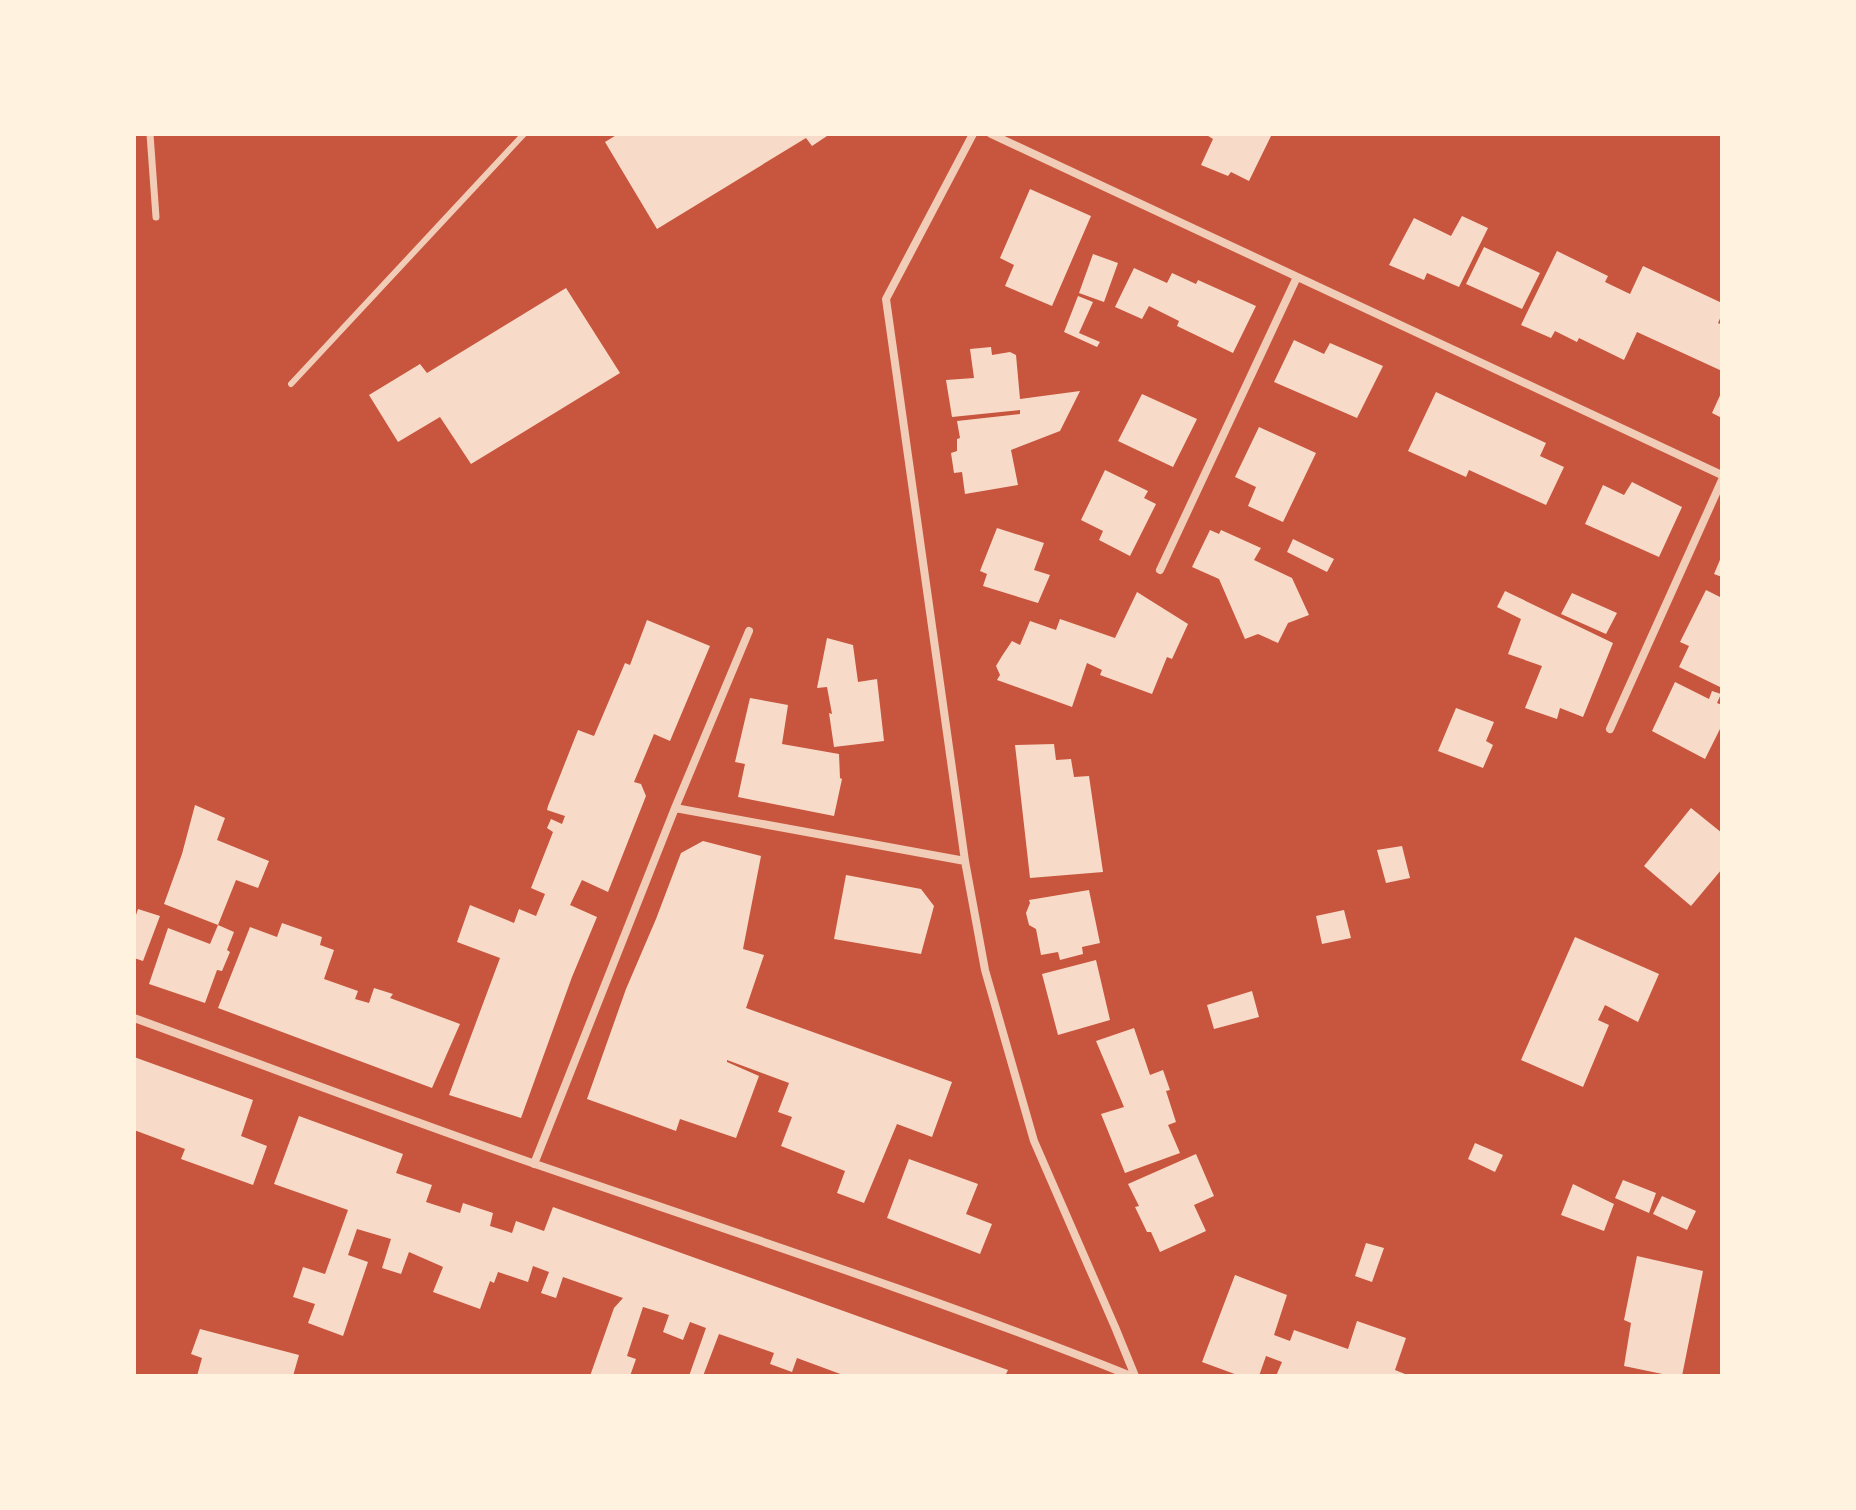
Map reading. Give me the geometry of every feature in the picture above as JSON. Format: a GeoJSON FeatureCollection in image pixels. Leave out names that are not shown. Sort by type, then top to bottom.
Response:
{"type":"FeatureCollection","features":[{"type":"Feature","properties":{"kind":"street"},"geometry":{"type":"LineString","coordinates":[[150,134],[156,217]]}},
{"type":"Feature","properties":{"kind":"street"},"geometry":{"type":"LineString","coordinates":[[973,134],[886,299],[965,861],[985,970],[1034,1141],[1115,1327],[1133,1376]]}},
{"type":"Feature","properties":{"kind":"street"},"geometry":{"type":"LineString","coordinates":[[991,134],[1722,478],[1610,729]]}},
{"type":"Feature","properties":{"kind":"street"},"geometry":{"type":"LineString","coordinates":[[1160,570],[1297,277]]}},
{"type":"Feature","properties":{"kind":"street"},"geometry":{"type":"LineString","coordinates":[[534,1164],[675,808],[749,631]]}},
{"type":"Feature","properties":{"kind":"street"},"geometry":{"type":"LineString","coordinates":[[675,808],[965,861]]}},
{"type":"Feature","properties":{"kind":"street"},"geometry":{"type":"LineString","coordinates":[[134,1018],[534,1164],[831,1265],[1133,1376]]}},
{"type":"Feature","properties":{"kind":"lane"},"geometry":{"type":"LineString","coordinates":[[291,384],[524,134]]}},
{"type":"Feature","properties":{"kind":"building"},"geometry":{"type":"Polygon","coordinates":[[[618,134],[830,134],[812,146],[806,138],[657,229],[605,142],[618,134]]]}},
{"type":"Feature","properties":{"kind":"building"},"geometry":{"type":"Polygon","coordinates":[[[1205,134],[1271,136],[1249,181],[1231,172],[1228,176],[1201,165],[1213,139],[1205,134]]]}},
{"type":"Feature","properties":{"kind":"building"},"geometry":{"type":"Polygon","coordinates":[[[1030,189],[1091,216],[1052,306],[1005,286],[1014,265],[1000,258],[1030,189]]]}},
{"type":"Feature","properties":{"kind":"building"},"geometry":{"type":"Polygon","coordinates":[[[1462,216],[1488,228],[1459,287],[1427,273],[1424,280],[1389,265],[1414,218],[1451,236],[1462,216]]]}},
{"type":"Feature","properties":{"kind":"building"},"geometry":{"type":"Polygon","coordinates":[[[1484,247],[1540,273],[1522,309],[1466,284],[1484,247]]]}},
{"type":"Feature","properties":{"kind":"building"},"geometry":{"type":"Polygon","coordinates":[[[1557,251],[1608,276],[1605,282],[1630,294],[1643,266],[1722,303],[1718,323],[1722,325],[1722,371],[1637,332],[1624,360],[1579,338],[1577,342],[1555,331],[1551,338],[1521,325],[1557,251]]]}},
{"type":"Feature","properties":{"kind":"building"},"geometry":{"type":"Polygon","coordinates":[[[1093,254],[1118,263],[1104,302],[1079,293],[1093,254]]]}},
{"type":"Feature","properties":{"kind":"building"},"geometry":{"type":"Polygon","coordinates":[[[1134,268],[1167,283],[1172,273],[1196,284],[1198,280],[1256,306],[1233,353],[1177,326],[1179,321],[1149,306],[1142,319],[1115,307],[1134,268]]]}},
{"type":"Feature","properties":{"kind":"building"},"geometry":{"type":"Polygon","coordinates":[[[566,288],[620,373],[471,464],[440,417],[398,442],[369,395],[420,364],[427,373],[566,288]]]}},
{"type":"Feature","properties":{"kind":"building"},"geometry":{"type":"Polygon","coordinates":[[[1078,296],[1093,302],[1079,333],[1100,342],[1097,347],[1064,332],[1078,296]]]}},
{"type":"Feature","properties":{"kind":"building"},"geometry":{"type":"Polygon","coordinates":[[[1294,340],[1324,354],[1330,343],[1383,366],[1357,418],[1274,382],[1294,340]]]}},
{"type":"Feature","properties":{"kind":"building"},"geometry":{"type":"Polygon","coordinates":[[[991,347],[992,355],[1010,352],[1016,355],[1020,399],[1080,391],[1060,431],[1011,450],[1018,485],[965,494],[962,472],[954,473],[951,453],[957,451],[957,439],[960,438],[957,421],[1020,414],[1020,410],[952,417],[946,380],[974,378],[970,349],[991,347]]]}},
{"type":"Feature","properties":{"kind":"building"},"geometry":{"type":"Polygon","coordinates":[[[1722,391],[1722,418],[1712,413],[1722,391]]]}},
{"type":"Feature","properties":{"kind":"building"},"geometry":{"type":"Polygon","coordinates":[[[1436,392],[1546,443],[1540,456],[1564,467],[1546,505],[1469,470],[1466,477],[1408,451],[1436,392]]]}},
{"type":"Feature","properties":{"kind":"building"},"geometry":{"type":"Polygon","coordinates":[[[1142,394],[1197,419],[1173,467],[1118,441],[1142,394]]]}},
{"type":"Feature","properties":{"kind":"building"},"geometry":{"type":"Polygon","coordinates":[[[1259,427],[1316,453],[1283,522],[1248,506],[1256,487],[1235,477],[1259,427]]]}},
{"type":"Feature","properties":{"kind":"building"},"geometry":{"type":"Polygon","coordinates":[[[1105,470],[1148,491],[1144,498],[1156,504],[1130,556],[1099,540],[1103,531],[1081,520],[1105,470]]]}},
{"type":"Feature","properties":{"kind":"building"},"geometry":{"type":"Polygon","coordinates":[[[1632,482],[1682,507],[1659,557],[1585,524],[1603,485],[1624,495],[1632,482]]]}},
{"type":"Feature","properties":{"kind":"building"},"geometry":{"type":"Polygon","coordinates":[[[997,528],[1044,543],[1034,570],[1050,575],[1038,603],[983,586],[987,574],[980,571],[997,528]]]}},
{"type":"Feature","properties":{"kind":"building"},"geometry":{"type":"Polygon","coordinates":[[[1210,530],[1219,534],[1221,530],[1261,548],[1254,560],[1292,578],[1309,615],[1288,623],[1278,643],[1258,634],[1245,639],[1219,579],[1192,567],[1210,530]]]}},
{"type":"Feature","properties":{"kind":"building"},"geometry":{"type":"Polygon","coordinates":[[[1293,539],[1334,559],[1327,572],[1287,552],[1293,539]]]}},
{"type":"Feature","properties":{"kind":"building"},"geometry":{"type":"Polygon","coordinates":[[[1722,555],[1722,577],[1714,574],[1722,555]]]}},
{"type":"Feature","properties":{"kind":"building"},"geometry":{"type":"Polygon","coordinates":[[[1706,590],[1722,598],[1722,688],[1679,667],[1689,646],[1680,642],[1706,590]]]}},
{"type":"Feature","properties":{"kind":"building"},"geometry":{"type":"Polygon","coordinates":[[[1505,591],[1613,643],[1583,717],[1560,708],[1557,719],[1525,708],[1542,666],[1508,654],[1521,619],[1497,607],[1505,591]]]}},
{"type":"Feature","properties":{"kind":"building"},"geometry":{"type":"Polygon","coordinates":[[[1137,592],[1188,624],[1172,659],[1167,657],[1152,694],[1100,675],[1102,670],[1087,663],[1072,707],[997,680],[1000,675],[996,666],[1012,641],[1020,645],[1030,621],[1056,630],[1060,619],[1115,638],[1137,592]]]}},
{"type":"Feature","properties":{"kind":"building"},"geometry":{"type":"Polygon","coordinates":[[[1572,593],[1617,613],[1606,634],[1561,614],[1572,593]]]}},
{"type":"Feature","properties":{"kind":"building"},"geometry":{"type":"Polygon","coordinates":[[[647,620],[710,646],[670,741],[654,734],[634,782],[641,784],[646,796],[608,892],[582,880],[570,905],[597,917],[521,1118],[449,1095],[500,958],[457,942],[470,905],[514,923],[519,909],[536,916],[545,894],[531,888],[553,832],[547,828],[551,819],[562,824],[565,816],[547,810],[548,806],[578,730],[594,736],[625,663],[630,665],[647,620]]]}},
{"type":"Feature","properties":{"kind":"building"},"geometry":{"type":"Polygon","coordinates":[[[827,638],[853,645],[858,682],[877,679],[884,741],[834,747],[827,687],[817,688],[827,638]]]}},
{"type":"Feature","properties":{"kind":"building"},"geometry":{"type":"Polygon","coordinates":[[[1675,682],[1709,699],[1712,691],[1721,694],[1717,703],[1722,705],[1722,725],[1705,759],[1652,731],[1675,682]]]}},
{"type":"Feature","properties":{"kind":"building"},"geometry":{"type":"Polygon","coordinates":[[[750,698],[788,705],[782,744],[839,754],[842,779],[834,816],[738,797],[745,764],[735,762],[750,698]]]}},
{"type":"Feature","properties":{"kind":"building"},"geometry":{"type":"Polygon","coordinates":[[[1456,708],[1494,722],[1486,741],[1493,745],[1483,768],[1438,751],[1456,708]]]}},
{"type":"Feature","properties":{"kind":"building"},"geometry":{"type":"Polygon","coordinates":[[[1054,744],[1056,760],[1071,759],[1074,777],[1089,776],[1103,872],[1030,878],[1015,745],[1054,744]]]}},
{"type":"Feature","properties":{"kind":"building"},"geometry":{"type":"Polygon","coordinates":[[[195,805],[225,818],[217,840],[269,861],[258,888],[236,880],[218,925],[164,904],[195,805]]]}},
{"type":"Feature","properties":{"kind":"building"},"geometry":{"type":"Polygon","coordinates":[[[1691,808],[1722,833],[1722,869],[1691,906],[1644,866],[1691,808]]]}},
{"type":"Feature","properties":{"kind":"building"},"geometry":{"type":"Polygon","coordinates":[[[703,841],[761,856],[743,949],[764,955],[746,1008],[952,1082],[932,1137],[897,1124],[864,1203],[837,1193],[845,1171],[781,1146],[792,1117],[778,1112],[789,1083],[727,1060],[759,1076],[736,1138],[680,1119],[676,1131],[587,1099],[626,989],[681,853],[703,841]]]}},
{"type":"Feature","properties":{"kind":"building"},"geometry":{"type":"Polygon","coordinates":[[[1402,846],[1410,878],[1386,883],[1377,850],[1402,846]]]}},
{"type":"Feature","properties":{"kind":"building"},"geometry":{"type":"Polygon","coordinates":[[[846,875],[921,889],[934,906],[921,954],[834,939],[846,875]]]}},
{"type":"Feature","properties":{"kind":"building"},"geometry":{"type":"Polygon","coordinates":[[[1089,890],[1100,943],[1082,947],[1083,954],[1060,960],[1058,952],[1041,955],[1036,929],[1029,925],[1026,913],[1029,900],[1089,890]]]}},
{"type":"Feature","properties":{"kind":"building"},"geometry":{"type":"Polygon","coordinates":[[[138,909],[160,916],[143,961],[134,958],[134,921],[138,909]]]}},
{"type":"Feature","properties":{"kind":"building"},"geometry":{"type":"Polygon","coordinates":[[[1344,910],[1351,938],[1322,944],[1316,916],[1344,910]]]}},
{"type":"Feature","properties":{"kind":"building"},"geometry":{"type":"Polygon","coordinates":[[[282,923],[322,937],[320,945],[334,950],[324,979],[358,991],[355,999],[369,1003],[374,988],[393,994],[390,998],[460,1024],[432,1088],[218,1008],[250,927],[277,937],[282,923]]]}},
{"type":"Feature","properties":{"kind":"building"},"geometry":{"type":"Polygon","coordinates":[[[218,925],[234,932],[227,950],[230,952],[222,971],[217,970],[205,1003],[149,984],[168,928],[210,944],[218,925]]]}},
{"type":"Feature","properties":{"kind":"building"},"geometry":{"type":"Polygon","coordinates":[[[1575,937],[1659,974],[1638,1022],[1605,1005],[1598,1020],[1609,1025],[1583,1087],[1521,1060],[1575,937]]]}},
{"type":"Feature","properties":{"kind":"building"},"geometry":{"type":"Polygon","coordinates":[[[1096,960],[1110,1020],[1058,1035],[1042,974],[1096,960]]]}},
{"type":"Feature","properties":{"kind":"building"},"geometry":{"type":"Polygon","coordinates":[[[1252,991],[1259,1017],[1214,1029],[1207,1005],[1252,991]]]}},
{"type":"Feature","properties":{"kind":"building"},"geometry":{"type":"Polygon","coordinates":[[[1134,1028],[1150,1075],[1163,1070],[1176,1122],[1168,1125],[1180,1153],[1125,1173],[1101,1114],[1124,1107],[1096,1041],[1134,1028]]]}},
{"type":"Feature","properties":{"kind":"building"},"geometry":{"type":"Polygon","coordinates":[[[134,1057],[253,1100],[241,1136],[267,1146],[253,1185],[181,1159],[185,1149],[134,1130],[134,1057]]]}},
{"type":"Feature","properties":{"kind":"building"},"geometry":{"type":"Polygon","coordinates":[[[299,1116],[403,1154],[396,1173],[432,1185],[426,1202],[460,1213],[463,1203],[493,1213],[490,1226],[512,1233],[516,1221],[544,1231],[553,1207],[1008,1370],[1005,1376],[842,1376],[797,1358],[792,1372],[770,1364],[774,1353],[719,1334],[703,1376],[689,1376],[706,1328],[690,1322],[683,1340],[663,1332],[669,1315],[643,1307],[627,1356],[636,1359],[630,1376],[590,1376],[614,1308],[623,1298],[563,1277],[556,1298],[541,1293],[549,1272],[533,1266],[528,1282],[498,1272],[494,1283],[490,1281],[480,1309],[433,1292],[443,1267],[409,1252],[401,1274],[382,1268],[391,1239],[357,1229],[348,1255],[368,1262],[343,1336],[308,1323],[315,1304],[293,1297],[303,1267],[325,1274],[348,1210],[274,1184],[299,1116]]]}},
{"type":"Feature","properties":{"kind":"building"},"geometry":{"type":"Polygon","coordinates":[[[1475,1143],[1503,1155],[1495,1172],[1468,1159],[1475,1143]]]}},
{"type":"Feature","properties":{"kind":"building"},"geometry":{"type":"Polygon","coordinates":[[[1196,1154],[1214,1196],[1194,1205],[1206,1231],[1160,1252],[1135,1207],[1139,1206],[1128,1184],[1196,1154]]]}},
{"type":"Feature","properties":{"kind":"building"},"geometry":{"type":"Polygon","coordinates":[[[909,1159],[978,1184],[966,1214],[992,1224],[980,1254],[887,1218],[909,1159]]]}},
{"type":"Feature","properties":{"kind":"building"},"geometry":{"type":"Polygon","coordinates":[[[1623,1180],[1656,1193],[1649,1213],[1615,1198],[1623,1180]]]}},
{"type":"Feature","properties":{"kind":"building"},"geometry":{"type":"Polygon","coordinates":[[[1573,1184],[1614,1204],[1604,1231],[1561,1215],[1573,1184]]]}},
{"type":"Feature","properties":{"kind":"building"},"geometry":{"type":"Polygon","coordinates":[[[1662,1196],[1696,1211],[1687,1230],[1653,1214],[1662,1196]]]}},
{"type":"Feature","properties":{"kind":"building"},"geometry":{"type":"Polygon","coordinates":[[[1366,1243],[1384,1248],[1372,1282],[1355,1276],[1366,1243]]]}},
{"type":"Feature","properties":{"kind":"building"},"geometry":{"type":"Polygon","coordinates":[[[1637,1256],[1703,1271],[1682,1376],[1624,1366],[1631,1323],[1624,1320],[1637,1256]]]}},
{"type":"Feature","properties":{"kind":"building"},"geometry":{"type":"Polygon","coordinates":[[[1235,1275],[1287,1295],[1274,1335],[1290,1341],[1294,1330],[1348,1349],[1357,1321],[1406,1338],[1395,1370],[1410,1376],[1276,1376],[1282,1362],[1266,1356],[1259,1376],[1240,1376],[1202,1362],[1235,1275]]]}},
{"type":"Feature","properties":{"kind":"building"},"geometry":{"type":"Polygon","coordinates":[[[200,1329],[299,1355],[293,1376],[197,1376],[202,1358],[191,1354],[200,1329]]]}}]}
